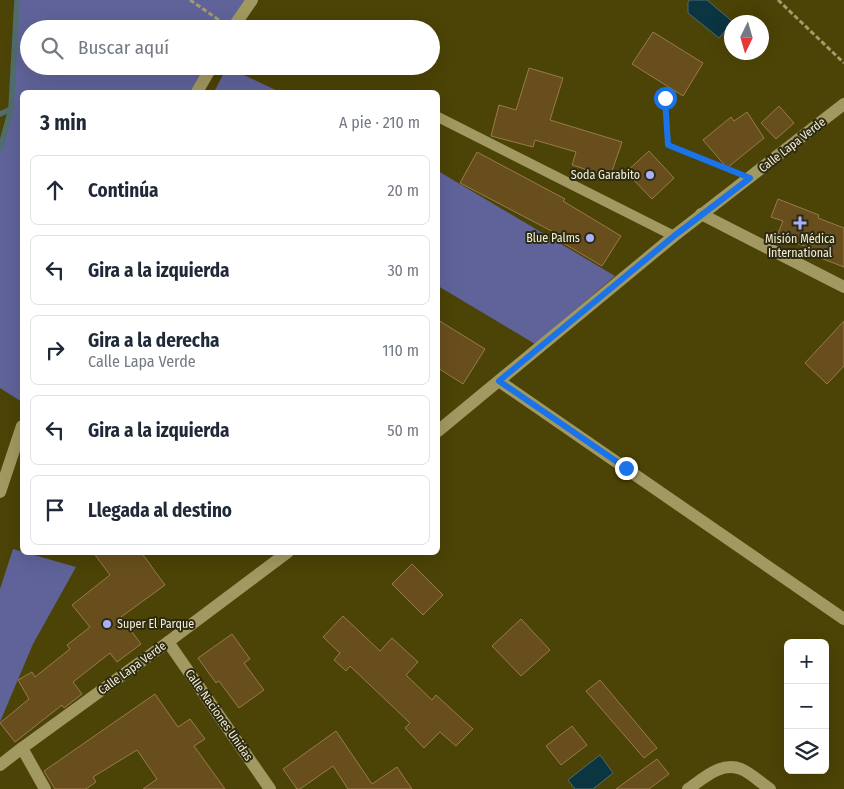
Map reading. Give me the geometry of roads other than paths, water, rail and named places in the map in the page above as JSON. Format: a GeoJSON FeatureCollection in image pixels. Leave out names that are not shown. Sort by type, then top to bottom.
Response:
{"type":"FeatureCollection","features":[{"type":"Feature","properties":{"kind":"street"},"geometry":{"type":"LineString","coordinates":[[238,20],[252,0]]}},
{"type":"Feature","properties":{"kind":"street"},"geometry":{"type":"LineString","coordinates":[[199,90],[207,75]]}},
{"type":"Feature","properties":{"kind":"street","name":"Calle Lapa Verde"},"geometry":{"type":"LineString","coordinates":[[440,429],[701,214],[844,104]]}},
{"type":"Feature","properties":{"kind":"street"},"geometry":{"type":"LineString","coordinates":[[701,214],[844,287]]}},
{"type":"Feature","properties":{"kind":"street"},"geometry":{"type":"LineString","coordinates":[[499,381],[844,619]]}},
{"type":"Feature","properties":{"kind":"street"},"geometry":{"type":"LineString","coordinates":[[0,492],[20,432]]}},
{"type":"Feature","properties":{"kind":"street","name":"Calle Lapa Verde"},"geometry":{"type":"LineString","coordinates":[[0,766],[284,555]]}},
{"type":"Feature","properties":{"kind":"street","name":"Calle Naciones Unidas"},"geometry":{"type":"LineString","coordinates":[[168,642],[270,789]]}},
{"type":"Feature","properties":{"kind":"street"},"geometry":{"type":"LineString","coordinates":[[22,748],[45,789]]}},
{"type":"Feature","properties":{"kind":"street"},"geometry":{"type":"LineString","coordinates":[[688,789],[719,768],[730,767],[741,769],[770,789]]}},
{"type":"Feature","properties":{"kind":"lane"},"geometry":{"type":"LineString","coordinates":[[440,118],[674,236]]}},
{"type":"Feature","properties":{"kind":"waterway"},"geometry":{"type":"LineString","coordinates":[[0,149],[11,109],[17,0]]}},
{"type":"Feature","properties":{"kind":"waterway"},"geometry":{"type":"LineString","coordinates":[[0,114],[11,109]]}},
{"type":"Feature","properties":{"kind":"place","name":"Soda Garabito"},"geometry":{"type":"Point","coordinates":[650,175]}},
{"type":"Feature","properties":{"kind":"place","name":"Misión Médica International"},"geometry":{"type":"Point","coordinates":[800,223]}},
{"type":"Feature","properties":{"kind":"place","name":"Blue Palms"},"geometry":{"type":"Point","coordinates":[590,238]}},
{"type":"Feature","properties":{"kind":"place","name":"Super El Parque"},"geometry":{"type":"Point","coordinates":[107,624]}}]}
